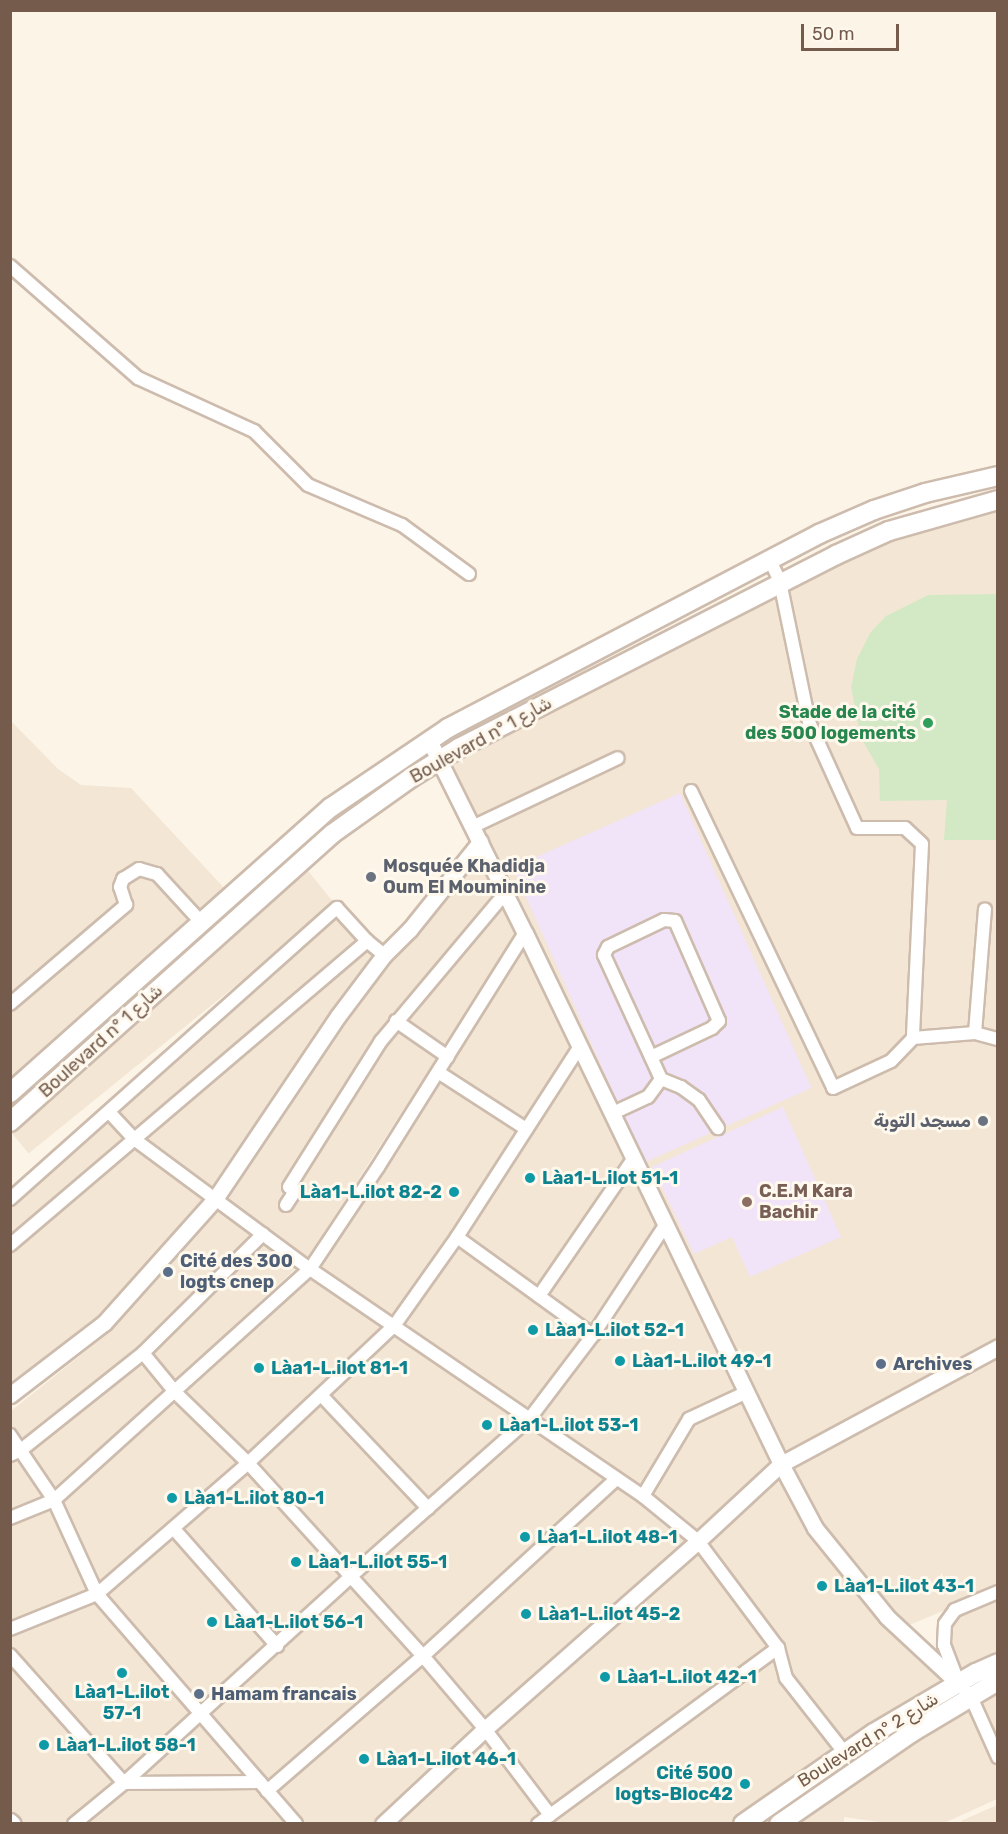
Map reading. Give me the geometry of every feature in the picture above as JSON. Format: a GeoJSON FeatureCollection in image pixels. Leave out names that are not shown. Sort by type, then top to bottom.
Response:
{"type":"FeatureCollection","features":[{"type":"Feature","properties":{"kind":"main road","name":"Boulevard n° شارع 1"},"geometry":{"type":"LineString","coordinates":[[10,1093],[330,808],[429,740],[770,558],[874,510],[925,493],[998,476]]}},
{"type":"Feature","properties":{"kind":"main road","name":"Boulevard n° شارع 1"},"geometry":{"type":"LineString","coordinates":[[10,1122],[332,834],[411,777],[780,582],[889,531],[998,500]]}},
{"type":"Feature","properties":{"kind":"main road","name":"Boulevard n° شارع 2"},"geometry":{"type":"LineString","coordinates":[[779,1824],[911,1732],[965,1691],[976,1672],[998,1664]]}},
{"type":"Feature","properties":{"kind":"main road","name":"Boulevard n° شارع 2"},"geometry":{"type":"LineString","coordinates":[[743,1824],[844,1752],[965,1691],[998,1681]]}},
{"type":"Feature","properties":{"kind":"street"},"geometry":{"type":"LineString","coordinates":[[10,266],[138,378],[254,431],[308,485],[402,525],[470,574]]}},
{"type":"Feature","properties":{"kind":"street"},"geometry":{"type":"LineString","coordinates":[[691,791],[833,1088],[891,1061],[913,1038],[922,844],[905,828],[857,828],[809,722],[780,582],[770,558]]}},
{"type":"Feature","properties":{"kind":"street"},"geometry":{"type":"LineString","coordinates":[[429,740],[613,1113],[781,1464],[815,1528],[887,1617],[965,1691]]}},
{"type":"Feature","properties":{"kind":"street"},"geometry":{"type":"LineString","coordinates":[[472,827],[618,758]]}},
{"type":"Feature","properties":{"kind":"street"},"geometry":{"type":"LineString","coordinates":[[10,1395],[104,1323],[216,1199],[338,1016],[384,955],[410,929],[480,842]]}},
{"type":"Feature","properties":{"kind":"street"},"geometry":{"type":"LineString","coordinates":[[10,1004],[126,905],[121,897],[120,887],[123,879],[139,869],[157,874],[201,922]]}},
{"type":"Feature","properties":{"kind":"street"},"geometry":{"type":"LineString","coordinates":[[286,1205],[295,1191],[289,1187],[396,1021],[505,893]]}},
{"type":"Feature","properties":{"kind":"street"},"geometry":{"type":"LineString","coordinates":[[10,1199],[337,908],[367,941],[384,955]]}},
{"type":"Feature","properties":{"kind":"street"},"geometry":{"type":"LineString","coordinates":[[975,1033],[985,909]]}},
{"type":"Feature","properties":{"kind":"street"},"geometry":{"type":"LineString","coordinates":[[651,1057],[712,1028],[719,1020],[675,921],[664,920],[608,947],[603,955],[661,1079],[681,1087],[699,1100],[718,1128]]}},
{"type":"Feature","properties":{"kind":"street"},"geometry":{"type":"LineString","coordinates":[[10,1518],[54,1500],[310,1269],[448,1057],[525,933]]}},
{"type":"Feature","properties":{"kind":"street"},"geometry":{"type":"LineString","coordinates":[[10,1245],[367,941]]}},
{"type":"Feature","properties":{"kind":"street"},"geometry":{"type":"LineString","coordinates":[[396,1021],[448,1057]]}},
{"type":"Feature","properties":{"kind":"street"},"geometry":{"type":"LineString","coordinates":[[913,1038],[975,1033],[998,1039]]}},
{"type":"Feature","properties":{"kind":"street"},"geometry":{"type":"LineString","coordinates":[[10,1629],[97,1594],[248,1463],[394,1326],[457,1237],[580,1046]]}},
{"type":"Feature","properties":{"kind":"street"},"geometry":{"type":"LineString","coordinates":[[438,1072],[526,1129]]}},
{"type":"Feature","properties":{"kind":"street"},"geometry":{"type":"LineString","coordinates":[[613,1113],[648,1097],[661,1079]]}},
{"type":"Feature","properties":{"kind":"street"},"geometry":{"type":"LineString","coordinates":[[109,1112],[134,1139],[310,1269],[643,1496],[698,1542],[778,1647],[786,1678],[844,1752]]}},
{"type":"Feature","properties":{"kind":"street"},"geometry":{"type":"LineString","coordinates":[[539,1296],[634,1158]]}},
{"type":"Feature","properties":{"kind":"street"},"geometry":{"type":"LineString","coordinates":[[74,1824],[200,1716],[350,1577],[530,1418],[593,1335],[666,1224]]}},
{"type":"Feature","properties":{"kind":"street"},"geometry":{"type":"LineString","coordinates":[[16,1453],[142,1353],[263,1234]]}},
{"type":"Feature","properties":{"kind":"street"},"geometry":{"type":"LineString","coordinates":[[457,1237],[593,1335]]}},
{"type":"Feature","properties":{"kind":"street"},"geometry":{"type":"LineString","coordinates":[[383,1824],[485,1729],[698,1542],[781,1464],[998,1347]]}},
{"type":"Feature","properties":{"kind":"street"},"geometry":{"type":"LineString","coordinates":[[142,1353],[175,1392],[248,1463],[423,1656],[485,1729],[550,1815]]}},
{"type":"Feature","properties":{"kind":"street"},"geometry":{"type":"LineString","coordinates":[[643,1496],[689,1419],[747,1392]]}},
{"type":"Feature","properties":{"kind":"street"},"geometry":{"type":"LineString","coordinates":[[321,1395],[428,1508]]}},
{"type":"Feature","properties":{"kind":"street"},"geometry":{"type":"LineString","coordinates":[[10,1435],[16,1453],[54,1500],[97,1594],[200,1716],[296,1824]]}},
{"type":"Feature","properties":{"kind":"street"},"geometry":{"type":"LineString","coordinates":[[10,1655],[124,1783],[263,1786],[423,1656],[616,1479]]}},
{"type":"Feature","properties":{"kind":"street"},"geometry":{"type":"LineString","coordinates":[[174,1529],[276,1646]]}},
{"type":"Feature","properties":{"kind":"street"},"geometry":{"type":"LineString","coordinates":[[998,1592],[955,1610],[945,1624],[945,1645],[998,1757]]}},
{"type":"Feature","properties":{"kind":"street"},"geometry":{"type":"LineString","coordinates":[[538,1824],[778,1647]]}},
{"type":"Feature","properties":{"kind":"shaded area"},"geometry":{"type":"Polygon","coordinates":[[[997,507],[997,1035],[971,1029],[917,1033],[926,843],[906,825],[860,824],[813,722],[785,587],[892,536],[997,507]]]}},
{"type":"Feature","properties":{"kind":"shaded area"},"geometry":{"type":"Polygon","coordinates":[[[778,590],[805,723],[853,828],[856,831],[903,832],[918,846],[909,1036],[889,1058],[835,1083],[694,789],[688,789],[829,1089],[834,1092],[893,1064],[914,1041],[974,1037],[997,1043],[997,1340],[784,1455],[620,1114],[651,1100],[662,1084],[678,1090],[696,1102],[713,1129],[717,1132],[721,1130],[702,1097],[682,1083],[664,1077],[656,1059],[715,1031],[723,1021],[678,918],[663,916],[606,944],[600,955],[656,1079],[646,1094],[617,1107],[447,763],[778,590]]]}},
{"type":"Feature","properties":{"kind":"shaded area"},"geometry":{"type":"Polygon","coordinates":[[[10,720],[58,769],[81,785],[131,788],[227,891],[200,915],[160,872],[120,877],[121,904],[10,998],[10,720]]]}},
{"type":"Feature","properties":{"kind":"shaded area"},"geometry":{"type":"Polygon","coordinates":[[[680,793],[811,1088],[644,1163],[513,867],[680,793]]]}},
{"type":"Feature","properties":{"kind":"shaded area"},"geometry":{"type":"Polygon","coordinates":[[[478,855],[518,933],[308,1257],[51,1496],[11,1512],[11,1411],[112,1330],[252,1160],[343,1024],[478,855]]]}},
{"type":"Feature","properties":{"kind":"shaded area"},"geometry":{"type":"Polygon","coordinates":[[[304,866],[335,905],[28,1153],[10,1131],[10,1104],[304,866]]]}},
{"type":"Feature","properties":{"kind":"shaded area"},"geometry":{"type":"Polygon","coordinates":[[[140,873],[155,878],[194,920],[11,1086],[11,1009],[129,907],[125,896],[126,882],[140,873]]]}},
{"type":"Feature","properties":{"kind":"shaded area"},"geometry":{"type":"Polygon","coordinates":[[[337,913],[362,941],[134,1134],[115,1112],[337,913]]]}},
{"type":"Feature","properties":{"kind":"shaded area"},"geometry":{"type":"Polygon","coordinates":[[[524,943],[779,1474],[949,1683],[836,1749],[733,1823],[11,1824],[11,1522],[59,1501],[316,1268],[524,943]]]}},
{"type":"Feature","properties":{"kind":"shaded area"},"geometry":{"type":"Polygon","coordinates":[[[367,947],[377,954],[208,1198],[99,1319],[11,1387],[11,1249],[367,947]]]}},
{"type":"Feature","properties":{"kind":"shaded area","name":"C.E.M Kara Bachir"},"geometry":{"type":"Polygon","coordinates":[[[783,1107],[841,1237],[750,1277],[732,1237],[694,1254],[652,1167],[783,1107]]]}},
{"type":"Feature","properties":{"kind":"shaded area"},"geometry":{"type":"Polygon","coordinates":[[[109,1118],[128,1138],[11,1239],[10,1205],[109,1118]]]}},
{"type":"Feature","properties":{"kind":"shaded area"},"geometry":{"type":"Polygon","coordinates":[[[997,1355],[997,1588],[907,1626],[891,1612],[820,1523],[789,1467],[997,1355]]]}},
{"type":"Feature","properties":{"kind":"shaded area"},"geometry":{"type":"Polygon","coordinates":[[[997,1596],[997,1657],[961,1675],[948,1645],[949,1626],[958,1613],[997,1596]]]}},
{"type":"Feature","properties":{"kind":"shaded area"},"geometry":{"type":"Polygon","coordinates":[[[997,1687],[997,1747],[977,1701],[997,1687]]]}},
{"type":"Feature","properties":{"kind":"shaded area"},"geometry":{"type":"Polygon","coordinates":[[[970,1705],[997,1767],[997,1799],[944,1823],[893,1824],[844,1817],[844,1822],[854,1823],[790,1824],[970,1705]]]}},
{"type":"Feature","properties":{"kind":"shaded area"},"geometry":{"type":"Polygon","coordinates":[[[997,1805],[997,1823],[963,1823],[961,1821],[997,1805]]]}},
{"type":"Feature","properties":{"kind":"green space","name":"Stade de la cité des 500 logements"},"geometry":{"type":"Polygon","coordinates":[[[997,594],[997,840],[944,840],[947,800],[880,801],[879,769],[861,738],[851,687],[857,659],[870,633],[886,616],[928,595],[997,594]]]}},
{"type":"Feature","properties":{"kind":"place","name":"Stade de la cité des 500 logements"},"geometry":{"type":"Point","coordinates":[928,723]}},
{"type":"Feature","properties":{"kind":"place","name":"Mosquée Khadidja Oum El Mouminine"},"geometry":{"type":"Point","coordinates":[371,877]}},
{"type":"Feature","properties":{"kind":"place","name":"مسجد التوبة"},"geometry":{"type":"Point","coordinates":[983,1121]}},
{"type":"Feature","properties":{"kind":"place","name":"Làa1-L.ilot 51-1"},"geometry":{"type":"Point","coordinates":[530,1178]}},
{"type":"Feature","properties":{"kind":"place","name":"Làa1-L.ilot 82-2"},"geometry":{"type":"Point","coordinates":[454,1192]}},
{"type":"Feature","properties":{"kind":"place","name":"C.E.M Kara Bachir"},"geometry":{"type":"Point","coordinates":[747,1202]}},
{"type":"Feature","properties":{"kind":"place","name":"Cité des 300 logts cnep"},"geometry":{"type":"Point","coordinates":[168,1272]}},
{"type":"Feature","properties":{"kind":"place","name":"Làa1-L.ilot 52-1"},"geometry":{"type":"Point","coordinates":[533,1330]}},
{"type":"Feature","properties":{"kind":"place","name":"Làa1-L.ilot 49-1"},"geometry":{"type":"Point","coordinates":[620,1361]}},
{"type":"Feature","properties":{"kind":"place","name":"Archives"},"geometry":{"type":"Point","coordinates":[881,1364]}},
{"type":"Feature","properties":{"kind":"place","name":"Làa1-L.ilot 81-1"},"geometry":{"type":"Point","coordinates":[259,1368]}},
{"type":"Feature","properties":{"kind":"place","name":"Làa1-L.ilot 53-1"},"geometry":{"type":"Point","coordinates":[487,1425]}},
{"type":"Feature","properties":{"kind":"place","name":"Làa1-L.ilot 80-1"},"geometry":{"type":"Point","coordinates":[172,1498]}},
{"type":"Feature","properties":{"kind":"place","name":"Làa1-L.ilot 48-1"},"geometry":{"type":"Point","coordinates":[525,1537]}},
{"type":"Feature","properties":{"kind":"place","name":"Làa1-L.ilot 55-1"},"geometry":{"type":"Point","coordinates":[296,1562]}},
{"type":"Feature","properties":{"kind":"place","name":"Làa1-L.ilot 43-1"},"geometry":{"type":"Point","coordinates":[822,1586]}},
{"type":"Feature","properties":{"kind":"place","name":"Làa1-L.ilot 45-2"},"geometry":{"type":"Point","coordinates":[526,1614]}},
{"type":"Feature","properties":{"kind":"place","name":"Làa1-L.ilot 56-1"},"geometry":{"type":"Point","coordinates":[212,1622]}},
{"type":"Feature","properties":{"kind":"place","name":"Làa1-L.ilot 57-1"},"geometry":{"type":"Point","coordinates":[122,1673]}},
{"type":"Feature","properties":{"kind":"place","name":"Làa1-L.ilot 42-1"},"geometry":{"type":"Point","coordinates":[605,1677]}},
{"type":"Feature","properties":{"kind":"place","name":"Hamam francais"},"geometry":{"type":"Point","coordinates":[199,1694]}},
{"type":"Feature","properties":{"kind":"place","name":"Làa1-L.ilot 58-1"},"geometry":{"type":"Point","coordinates":[44,1745]}},
{"type":"Feature","properties":{"kind":"place","name":"Làa1-L.ilot 46-1"},"geometry":{"type":"Point","coordinates":[364,1759]}},
{"type":"Feature","properties":{"kind":"place","name":"Cité 500 logts-Bloc42"},"geometry":{"type":"Point","coordinates":[745,1784]}}]}
